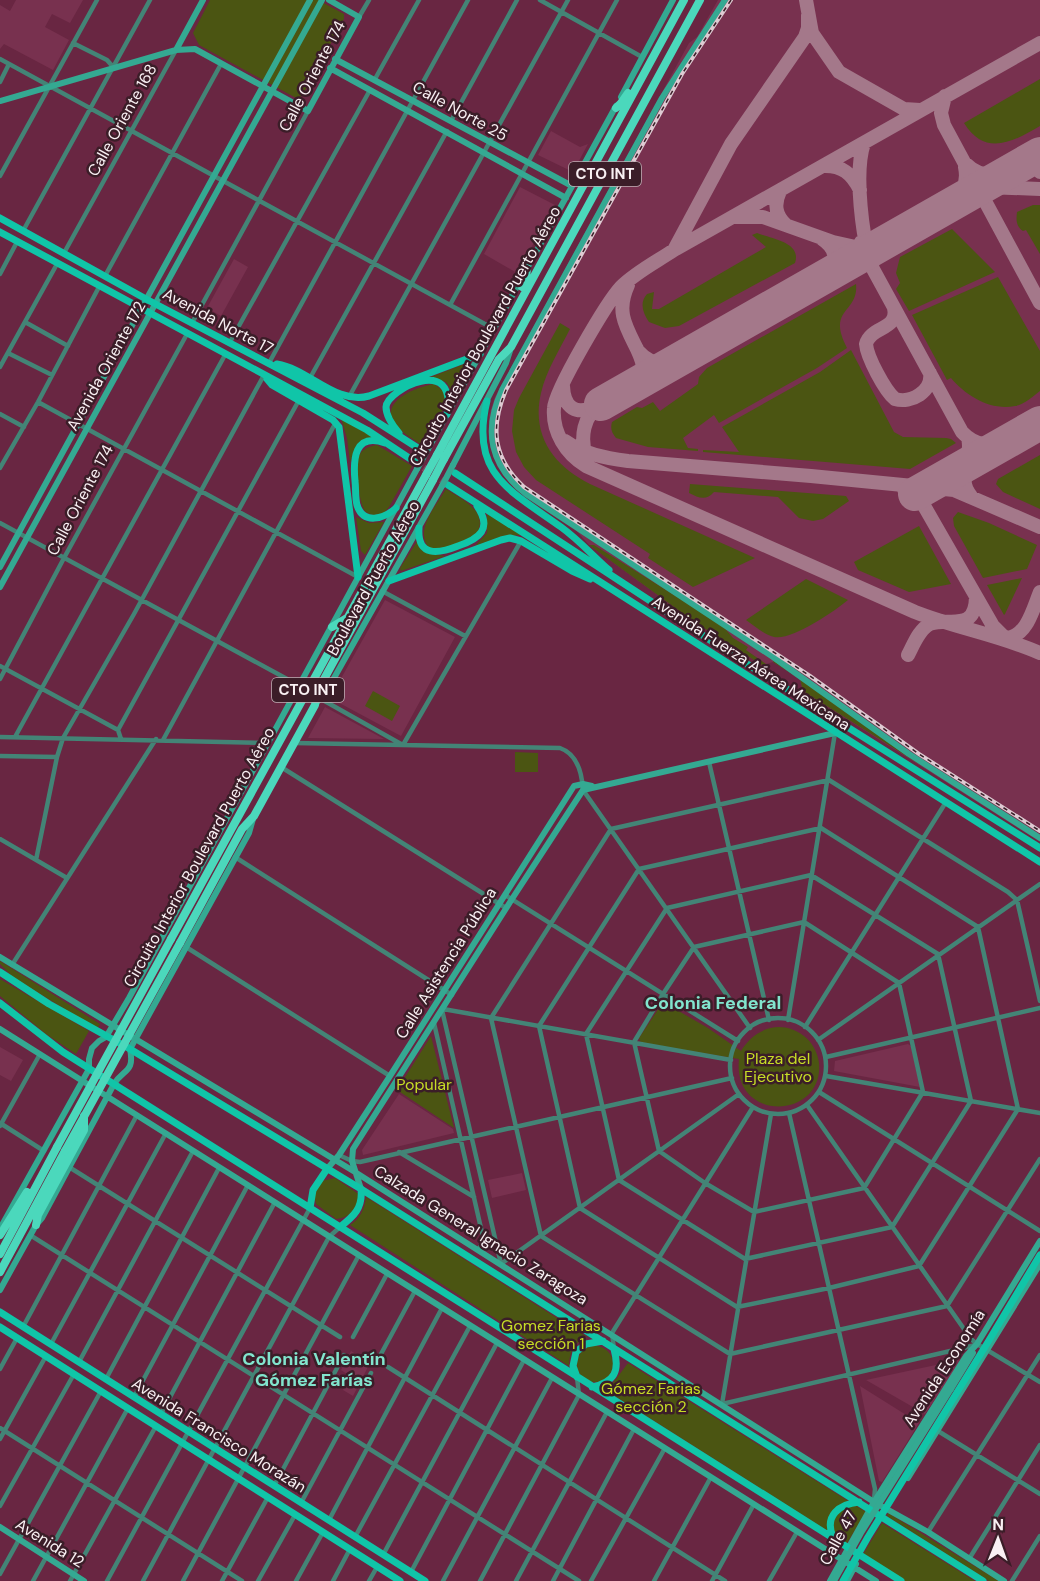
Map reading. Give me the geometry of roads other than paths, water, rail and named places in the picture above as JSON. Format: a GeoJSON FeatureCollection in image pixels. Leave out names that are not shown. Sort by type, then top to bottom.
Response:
{"type":"FeatureCollection","features":[{"type":"Feature","properties":{"kind":"highway","name":"Circuito Interior Boulevard Puerto Aéreo"},"geometry":{"type":"LineString","coordinates":[[318,702],[318,690],[513,314],[684,0]]}},
{"type":"Feature","properties":{"kind":"highway","name":"Boulevard Puerto Aéreo"},"geometry":{"type":"LineString","coordinates":[[511,347],[700,0]]}},
{"type":"Feature","properties":{"kind":"highway"},"geometry":{"type":"LineString","coordinates":[[616,108],[633,86],[639,83]]}},
{"type":"Feature","properties":{"kind":"highway"},"geometry":{"type":"LineString","coordinates":[[513,314],[516,300],[526,279],[527,268]]}},
{"type":"Feature","properties":{"kind":"highway","name":"Circuito Interior Boulevard Puerto Aéreo"},"geometry":{"type":"LineString","coordinates":[[440,457],[499,359],[511,347]]}},
{"type":"Feature","properties":{"kind":"highway","name":"Circuito Interior Boulevard Puerto Aéreo"},"geometry":{"type":"LineString","coordinates":[[0,1272],[61,1149],[179,943],[251,793],[429,478]]}},
{"type":"Feature","properties":{"kind":"highway"},"geometry":{"type":"LineString","coordinates":[[332,627],[348,618]]}},
{"type":"Feature","properties":{"kind":"highway","name":"Boulevard Puerto Aéreo"},"geometry":{"type":"LineString","coordinates":[[254,816],[318,702]]}},
{"type":"Feature","properties":{"kind":"highway"},"geometry":{"type":"LineString","coordinates":[[250,777],[251,793]]}},
{"type":"Feature","properties":{"kind":"highway","name":"Circuito Interior Boulevard Puerto Aéreo"},"geometry":{"type":"LineString","coordinates":[[0,1254],[40,1179],[84,1116],[242,829],[254,816]]}},
{"type":"Feature","properties":{"kind":"highway"},"geometry":{"type":"LineString","coordinates":[[36,1225],[38,1215],[84,1130],[84,1116]]}},
{"type":"Feature","properties":{"kind":"highway"},"geometry":{"type":"LineString","coordinates":[[0,1233],[30,1187],[40,1179]]}},
{"type":"Feature","properties":{"kind":"main road","name":"Calle Oriente 168"},"geometry":{"type":"LineString","coordinates":[[176,50],[203,0]]}},
{"type":"Feature","properties":{"kind":"main road","name":"Avenida Oriente 172"},"geometry":{"type":"LineString","coordinates":[[0,567],[310,0]]}},
{"type":"Feature","properties":{"kind":"main road","name":"Avenida Oriente 172"},"geometry":{"type":"LineString","coordinates":[[0,587],[322,0]]}},
{"type":"Feature","properties":{"kind":"main road"},"geometry":{"type":"LineString","coordinates":[[329,0],[359,17]]}},
{"type":"Feature","properties":{"kind":"main road","name":"Boulevard Puerto Aéreo"},"geometry":{"type":"LineString","coordinates":[[0,1233],[3,1216],[44,1151],[89,1069],[92,1048],[106,1037],[129,998],[332,627],[396,508],[424,450],[447,414],[673,0]]}},
{"type":"Feature","properties":{"kind":"main road"},"geometry":{"type":"LineString","coordinates":[[725,0],[680,68],[624,166],[497,400],[492,415],[491,437],[494,450],[504,471],[520,489],[538,502],[781,662],[926,765],[1040,838]]}},
{"type":"Feature","properties":{"kind":"main road","name":"Calle Oriente 174"},"geometry":{"type":"LineString","coordinates":[[308,111],[359,17]]}},
{"type":"Feature","properties":{"kind":"main road"},"geometry":{"type":"LineString","coordinates":[[0,101],[176,50],[195,49],[308,111]]}},
{"type":"Feature","properties":{"kind":"main road","name":"Calle Norte 25"},"geometry":{"type":"LineString","coordinates":[[335,59],[572,186]]}},
{"type":"Feature","properties":{"kind":"main road","name":"Calle Norte 25"},"geometry":{"type":"LineString","coordinates":[[330,68],[566,198]]}},
{"type":"Feature","properties":{"kind":"main road","name":"Avenida Norte 17"},"geometry":{"type":"LineString","coordinates":[[0,219],[363,413],[424,450]]}},
{"type":"Feature","properties":{"kind":"main road","name":"Avenida Norte 17"},"geometry":{"type":"LineString","coordinates":[[0,232],[367,430],[416,466]]}},
{"type":"Feature","properties":{"kind":"main road","name":"Boulevard Puerto Aéreo"},"geometry":{"type":"LineString","coordinates":[[318,702],[454,469],[506,363],[511,347]]}},
{"type":"Feature","properties":{"kind":"main road"},"geometry":{"type":"LineString","coordinates":[[269,363],[284,365],[349,397],[369,396],[480,354]]}},
{"type":"Feature","properties":{"kind":"main road"},"geometry":{"type":"LineString","coordinates":[[264,375],[272,385],[336,422],[341,432],[358,577]]}},
{"type":"Feature","properties":{"kind":"main road"},"geometry":{"type":"LineString","coordinates":[[402,437],[390,421],[386,407],[390,398],[401,390],[427,380],[440,382],[445,386],[448,395],[447,414]]}},
{"type":"Feature","properties":{"kind":"main road"},"geometry":{"type":"LineString","coordinates":[[487,401],[483,425],[484,447],[488,461],[499,479],[515,495],[563,528],[637,592]]}},
{"type":"Feature","properties":{"kind":"main road"},"geometry":{"type":"LineString","coordinates":[[392,447],[376,441],[366,443],[357,450],[353,461],[357,503],[361,512],[379,519],[396,508]]}},
{"type":"Feature","properties":{"kind":"main road","name":"Avenida Fuerza Aérea Mexicana"},"geometry":{"type":"LineString","coordinates":[[454,469],[637,592],[1040,848]]}},
{"type":"Feature","properties":{"kind":"main road","name":"Avenida Fuerza Aérea Mexicana"},"geometry":{"type":"LineString","coordinates":[[445,485],[509,522],[835,733],[1040,862]]}},
{"type":"Feature","properties":{"kind":"main road"},"geometry":{"type":"LineString","coordinates":[[419,528],[421,542],[427,550],[433,552],[443,552],[471,542],[481,533],[483,526],[483,516],[476,504]]}},
{"type":"Feature","properties":{"kind":"main road"},"geometry":{"type":"LineString","coordinates":[[389,581],[510,538],[521,541],[572,571],[609,588]]}},
{"type":"Feature","properties":{"kind":"main road"},"geometry":{"type":"LineString","coordinates":[[583,787],[710,762],[835,733]]}},
{"type":"Feature","properties":{"kind":"main road","name":"Calle Asistencia Pública"},"geometry":{"type":"LineString","coordinates":[[352,1161],[353,1149],[506,908],[509,897],[583,787]]}},
{"type":"Feature","properties":{"kind":"main road","name":"Boulevard Puerto Aéreo"},"geometry":{"type":"LineString","coordinates":[[0,1290],[42,1218],[107,1096],[118,1078],[128,1070],[132,1058],[130,1049],[152,1009],[179,943],[235,857],[249,833],[254,816]]}},
{"type":"Feature","properties":{"kind":"main road","name":"Calle Asistencia Pública"},"geometry":{"type":"LineString","coordinates":[[327,1169],[337,1158],[499,904],[509,897]]}},
{"type":"Feature","properties":{"kind":"main road","name":"Calzada General Ignacio Zaragoza"},"geometry":{"type":"LineString","coordinates":[[0,957],[337,1158],[355,1172],[612,1333],[874,1502],[889,1508],[1004,1581]]}},
{"type":"Feature","properties":{"kind":"main road","name":"Calzada General Ignacio Zaragoza"},"geometry":{"type":"LineString","coordinates":[[0,970],[49,1004],[130,1049],[361,1190],[983,1581]]}},
{"type":"Feature","properties":{"kind":"main road"},"geometry":{"type":"LineString","coordinates":[[129,998],[131,1004],[136,1008],[152,1009]]}},
{"type":"Feature","properties":{"kind":"main road"},"geometry":{"type":"LineString","coordinates":[[0,1004],[47,1041],[89,1069],[901,1581]]}},
{"type":"Feature","properties":{"kind":"main road"},"geometry":{"type":"LineString","coordinates":[[0,1029],[876,1581]]}},
{"type":"Feature","properties":{"kind":"main road"},"geometry":{"type":"LineString","coordinates":[[340,1227],[354,1216],[360,1208],[362,1198],[352,1161]]}},
{"type":"Feature","properties":{"kind":"main road"},"geometry":{"type":"LineString","coordinates":[[310,1208],[313,1190],[327,1169]]}},
{"type":"Feature","properties":{"kind":"main road","name":"Avenida Economía"},"geometry":{"type":"LineString","coordinates":[[870,1509],[966,1356],[977,1344],[1040,1241]]}},
{"type":"Feature","properties":{"kind":"main road"},"geometry":{"type":"LineString","coordinates":[[832,1580],[839,1576],[845,1581],[868,1537],[1040,1255]]}},
{"type":"Feature","properties":{"kind":"main road","name":"Avenida Economía"},"geometry":{"type":"LineString","coordinates":[[883,1518],[1040,1264]]}},
{"type":"Feature","properties":{"kind":"main road","name":"Avenida Francisco Morazán"},"geometry":{"type":"LineString","coordinates":[[0,1312],[425,1581]]}},
{"type":"Feature","properties":{"kind":"main road","name":"Avenida Francisco Morazán"},"geometry":{"type":"LineString","coordinates":[[0,1327],[400,1581]]}},
{"type":"Feature","properties":{"kind":"main road"},"geometry":{"type":"LineString","coordinates":[[577,1377],[573,1366],[576,1352],[586,1344],[603,1341]]}},
{"type":"Feature","properties":{"kind":"main road"},"geometry":{"type":"LineString","coordinates":[[832,1580],[977,1344]]}},
{"type":"Feature","properties":{"kind":"main road"},"geometry":{"type":"LineString","coordinates":[[592,1386],[608,1381],[614,1375],[617,1361],[614,1349]]}},
{"type":"Feature","properties":{"kind":"main road"},"geometry":{"type":"LineString","coordinates":[[887,1482],[890,1490],[901,1490]]}},
{"type":"Feature","properties":{"kind":"main road"},"geometry":{"type":"LineString","coordinates":[[834,1538],[830,1525],[837,1508],[848,1503],[859,1502]]}},
{"type":"Feature","properties":{"kind":"main road","name":"Calle 47"},"geometry":{"type":"LineString","coordinates":[[832,1580],[870,1509]]}},
{"type":"Feature","properties":{"kind":"main road","name":"Calle 47"},"geometry":{"type":"LineString","coordinates":[[845,1581],[883,1518]]}},
{"type":"Feature","properties":{"kind":"main road","name":"Avenida 12"},"geometry":{"type":"LineString","coordinates":[[0,1528],[84,1581]]}},
{"type":"Feature","properties":{"kind":"street"},"geometry":{"type":"LineString","coordinates":[[0,176],[97,0]]}},
{"type":"Feature","properties":{"kind":"street"},"geometry":{"type":"LineString","coordinates":[[22,231],[150,0]]}},
{"type":"Feature","properties":{"kind":"street","name":"Calle Oriente 174"},"geometry":{"type":"LineString","coordinates":[[359,17],[369,0]]}},
{"type":"Feature","properties":{"kind":"street"},"geometry":{"type":"LineString","coordinates":[[375,79],[419,0]]}},
{"type":"Feature","properties":{"kind":"street"},"geometry":{"type":"LineString","coordinates":[[269,363],[468,0]]}},
{"type":"Feature","properties":{"kind":"street"},"geometry":{"type":"LineString","coordinates":[[451,121],[517,0]]}},
{"type":"Feature","properties":{"kind":"street"},"geometry":{"type":"LineString","coordinates":[[540,0],[642,57]]}},
{"type":"Feature","properties":{"kind":"street"},"geometry":{"type":"LineString","coordinates":[[349,397],[567,0]]}},
{"type":"Feature","properties":{"kind":"street"},"geometry":{"type":"LineString","coordinates":[[450,305],[526,162],[617,0]]}},
{"type":"Feature","properties":{"kind":"street"},"geometry":{"type":"LineString","coordinates":[[73,43],[107,60],[114,68]]}},
{"type":"Feature","properties":{"kind":"street","name":"Calle Oriente 168"},"geometry":{"type":"LineString","coordinates":[[64,253],[176,50]]}},
{"type":"Feature","properties":{"kind":"street"},"geometry":{"type":"LineString","coordinates":[[0,58],[49,87],[494,328]]}},
{"type":"Feature","properties":{"kind":"street"},"geometry":{"type":"LineString","coordinates":[[0,81],[9,64]]}},
{"type":"Feature","properties":{"kind":"street"},"geometry":{"type":"LineString","coordinates":[[105,276],[221,64]]}},
{"type":"Feature","properties":{"kind":"street"},"geometry":{"type":"LineString","coordinates":[[230,342],[370,90]]}},
{"type":"Feature","properties":{"kind":"street","name":"Calle Oriente 174"},"geometry":{"type":"LineString","coordinates":[[192,323],[308,111]]}},
{"type":"Feature","properties":{"kind":"street"},"geometry":{"type":"LineString","coordinates":[[310,378],[447,131]]}},
{"type":"Feature","properties":{"kind":"street"},"geometry":{"type":"LineString","coordinates":[[0,274],[17,242]]}},
{"type":"Feature","properties":{"kind":"street"},"geometry":{"type":"LineString","coordinates":[[0,367],[57,264]]}},
{"type":"Feature","properties":{"kind":"street"},"geometry":{"type":"LineString","coordinates":[[0,468],[99,287]]}},
{"type":"Feature","properties":{"kind":"street"},"geometry":{"type":"LineString","coordinates":[[25,322],[68,346]]}},
{"type":"Feature","properties":{"kind":"street","name":"Calle Oriente 174"},"geometry":{"type":"LineString","coordinates":[[0,679],[187,334]]}},
{"type":"Feature","properties":{"kind":"street"},"geometry":{"type":"LineString","coordinates":[[8,353],[52,375]]}},
{"type":"Feature","properties":{"kind":"street"},"geometry":{"type":"LineString","coordinates":[[15,737],[225,355]]}},
{"type":"Feature","properties":{"kind":"street"},"geometry":{"type":"LineString","coordinates":[[36,860],[63,738],[81,710],[264,375]]}},
{"type":"Feature","properties":{"kind":"street"},"geometry":{"type":"LineString","coordinates":[[118,730],[299,400]]}},
{"type":"Feature","properties":{"kind":"street"},"geometry":{"type":"LineString","coordinates":[[38,402],[358,577]]}},
{"type":"Feature","properties":{"kind":"street"},"geometry":{"type":"LineString","coordinates":[[0,414],[24,427]]}},
{"type":"Feature","properties":{"kind":"street"},"geometry":{"type":"LineString","coordinates":[[163,740],[336,422]]}},
{"type":"Feature","properties":{"kind":"street"},"geometry":{"type":"LineString","coordinates":[[0,452],[7,456]]}},
{"type":"Feature","properties":{"kind":"street"},"geometry":{"type":"LineString","coordinates":[[0,523],[300,686]]}},
{"type":"Feature","properties":{"kind":"street"},"geometry":{"type":"LineString","coordinates":[[403,745],[521,541]]}},
{"type":"Feature","properties":{"kind":"street"},"geometry":{"type":"LineString","coordinates":[[382,591],[465,636]]}},
{"type":"Feature","properties":{"kind":"street"},"geometry":{"type":"LineString","coordinates":[[0,666],[118,730],[121,739]]}},
{"type":"Feature","properties":{"kind":"street"},"geometry":{"type":"LineString","coordinates":[[318,702],[403,745]]}},
{"type":"Feature","properties":{"kind":"street"},"geometry":{"type":"LineString","coordinates":[[788,1020],[835,733]]}},
{"type":"Feature","properties":{"kind":"street"},"geometry":{"type":"LineString","coordinates":[[0,737],[269,743]]}},
{"type":"Feature","properties":{"kind":"street"},"geometry":{"type":"LineString","coordinates":[[12,964],[156,740]]}},
{"type":"Feature","properties":{"kind":"street"},"geometry":{"type":"LineString","coordinates":[[294,743],[560,748],[568,751],[573,756],[581,775],[583,787],[750,1028]]}},
{"type":"Feature","properties":{"kind":"street"},"geometry":{"type":"LineString","coordinates":[[0,756],[57,757]]}},
{"type":"Feature","properties":{"kind":"street"},"geometry":{"type":"LineString","coordinates":[[710,762],[769,1020]]}},
{"type":"Feature","properties":{"kind":"street"},"geometry":{"type":"LineString","coordinates":[[281,767],[506,908]]}},
{"type":"Feature","properties":{"kind":"street"},"geometry":{"type":"LineString","coordinates":[[1040,1001],[1017,900],[1008,892],[829,780],[611,829],[491,1018],[541,1236],[730,1354],[947,1306],[1040,1158]]}},
{"type":"Feature","properties":{"kind":"street"},"geometry":{"type":"LineString","coordinates":[[805,1027],[946,802]]}},
{"type":"Feature","properties":{"kind":"street"},"geometry":{"type":"LineString","coordinates":[[821,828],[978,927],[1018,1109],[919,1266],[737,1307],[580,1208],[539,1026],[639,869],[729,848],[821,828]]}},
{"type":"Feature","properties":{"kind":"street"},"geometry":{"type":"LineString","coordinates":[[0,839],[67,878]]}},
{"type":"Feature","properties":{"kind":"street"},"geometry":{"type":"LineString","coordinates":[[235,857],[452,995]]}},
{"type":"Feature","properties":{"kind":"street"},"geometry":{"type":"LineString","coordinates":[[812,875],[938,954],[971,1101],[892,1227],[745,1260],[619,1180],[586,1034],[667,908],[739,891],[812,875]]}},
{"type":"Feature","properties":{"kind":"street"},"geometry":{"type":"LineString","coordinates":[[818,1040],[1040,884]]}},
{"type":"Feature","properties":{"kind":"street"},"geometry":{"type":"LineString","coordinates":[[509,897],[738,1041]]}},
{"type":"Feature","properties":{"kind":"street"},"geometry":{"type":"LineString","coordinates":[[804,922],[899,982],[923,1092],[864,1188],[753,1212],[705,1183],[659,1151],[634,1042],[694,947],[749,934],[804,922]]}},
{"type":"Feature","properties":{"kind":"street"},"geometry":{"type":"LineString","coordinates":[[179,943],[390,1076]]}},
{"type":"Feature","properties":{"kind":"street"},"geometry":{"type":"LineString","coordinates":[[826,1057],[1040,1008]]}},
{"type":"Feature","properties":{"kind":"street"},"geometry":{"type":"LineString","coordinates":[[442,1009],[731,1060]]}},
{"type":"Feature","properties":{"kind":"street","name":"Calle Asistencia Pública"},"geometry":{"type":"LineString","coordinates":[[442,1009],[501,1264]]}},
{"type":"Feature","properties":{"kind":"street"},"geometry":{"type":"LineString","coordinates":[[769,1020],[788,1020],[805,1027],[818,1040],[826,1057],[826,1076],[819,1092],[807,1105],[789,1113],[771,1114],[753,1107],[739,1094],[732,1078],[731,1060],[738,1041],[750,1028],[769,1020]]}},
{"type":"Feature","properties":{"kind":"street","name":"Calle Asistencia Pública"},"geometry":{"type":"LineString","coordinates":[[434,1023],[483,1237],[483,1242],[478,1249]]}},
{"type":"Feature","properties":{"kind":"street"},"geometry":{"type":"LineString","coordinates":[[40,1054],[0,1124],[44,1151]]}},
{"type":"Feature","properties":{"kind":"street"},"geometry":{"type":"LineString","coordinates":[[826,1076],[1040,1113]]}},
{"type":"Feature","properties":{"kind":"street"},"geometry":{"type":"LineString","coordinates":[[337,1158],[360,1162],[732,1078]]}},
{"type":"Feature","properties":{"kind":"street"},"geometry":{"type":"LineString","coordinates":[[819,1092],[1040,1231]]}},
{"type":"Feature","properties":{"kind":"street"},"geometry":{"type":"LineString","coordinates":[[501,1264],[739,1094]]}},
{"type":"Feature","properties":{"kind":"street"},"geometry":{"type":"LineString","coordinates":[[807,1105],[947,1306],[977,1344],[1040,1382]]}},
{"type":"Feature","properties":{"kind":"street"},"geometry":{"type":"LineString","coordinates":[[614,1349],[612,1333],[753,1107]]}},
{"type":"Feature","properties":{"kind":"street"},"geometry":{"type":"LineString","coordinates":[[789,1113],[837,1331],[875,1489],[874,1502]]}},
{"type":"Feature","properties":{"kind":"street"},"geometry":{"type":"LineString","coordinates":[[771,1114],[722,1404],[977,1344]]}},
{"type":"Feature","properties":{"kind":"street"},"geometry":{"type":"LineString","coordinates":[[23,1327],[138,1115]]}},
{"type":"Feature","properties":{"kind":"street"},"geometry":{"type":"LineString","coordinates":[[51,1344],[166,1133]]}},
{"type":"Feature","properties":{"kind":"street"},"geometry":{"type":"LineString","coordinates":[[79,1362],[193,1150]]}},
{"type":"Feature","properties":{"kind":"street"},"geometry":{"type":"LineString","coordinates":[[399,1152],[474,1197]]}},
{"type":"Feature","properties":{"kind":"street"},"geometry":{"type":"LineString","coordinates":[[69,1167],[340,1337]]}},
{"type":"Feature","properties":{"kind":"street"},"geometry":{"type":"LineString","coordinates":[[106,1379],[219,1168]]}},
{"type":"Feature","properties":{"kind":"street"},"geometry":{"type":"LineString","coordinates":[[134,1397],[248,1185]]}},
{"type":"Feature","properties":{"kind":"street"},"geometry":{"type":"LineString","coordinates":[[161,1414],[275,1202]]}},
{"type":"Feature","properties":{"kind":"street"},"geometry":{"type":"LineString","coordinates":[[107,1581],[310,1208]]}},
{"type":"Feature","properties":{"kind":"street"},"geometry":{"type":"LineString","coordinates":[[143,1581],[329,1237],[340,1227]]}},
{"type":"Feature","properties":{"kind":"street"},"geometry":{"type":"LineString","coordinates":[[30,1235],[579,1581]]}},
{"type":"Feature","properties":{"kind":"street"},"geometry":{"type":"LineString","coordinates":[[183,1581],[359,1256]]}},
{"type":"Feature","properties":{"kind":"street"},"geometry":{"type":"LineString","coordinates":[[353,1337],[387,1274]]}},
{"type":"Feature","properties":{"kind":"street"},"geometry":{"type":"LineString","coordinates":[[381,1354],[415,1291]]}},
{"type":"Feature","properties":{"kind":"street"},"geometry":{"type":"LineString","coordinates":[[328,1520],[442,1308]]}},
{"type":"Feature","properties":{"kind":"street"},"geometry":{"type":"LineString","coordinates":[[355,1537],[470,1326]]}},
{"type":"Feature","properties":{"kind":"street"},"geometry":{"type":"LineString","coordinates":[[0,1369],[17,1338]]}},
{"type":"Feature","properties":{"kind":"street"},"geometry":{"type":"LineString","coordinates":[[383,1555],[497,1343]]}},
{"type":"Feature","properties":{"kind":"street"},"geometry":{"type":"LineString","coordinates":[[274,1485],[344,1355]]}},
{"type":"Feature","properties":{"kind":"street"},"geometry":{"type":"LineString","coordinates":[[928,1532],[1040,1355]]}},
{"type":"Feature","properties":{"kind":"street"},"geometry":{"type":"LineString","coordinates":[[0,1439],[2,1429],[46,1356]]}},
{"type":"Feature","properties":{"kind":"street"},"geometry":{"type":"LineString","coordinates":[[411,1572],[524,1360]]}},
{"type":"Feature","properties":{"kind":"street"},"geometry":{"type":"LineString","coordinates":[[388,1367],[725,1581]]}},
{"type":"Feature","properties":{"kind":"street"},"geometry":{"type":"LineString","coordinates":[[301,1503],[371,1373]]}},
{"type":"Feature","properties":{"kind":"street"},"geometry":{"type":"LineString","coordinates":[[0,1506],[74,1374]]}},
{"type":"Feature","properties":{"kind":"street"},"geometry":{"type":"LineString","coordinates":[[480,1581],[579,1395],[577,1377]]}},
{"type":"Feature","properties":{"kind":"street"},"geometry":{"type":"LineString","coordinates":[[442,1581],[552,1378]]}},
{"type":"Feature","properties":{"kind":"street"},"geometry":{"type":"LineString","coordinates":[[0,1574],[101,1391]]}},
{"type":"Feature","properties":{"kind":"street"},"geometry":{"type":"LineString","coordinates":[[33,1581],[128,1408]]}},
{"type":"Feature","properties":{"kind":"street"},"geometry":{"type":"LineString","coordinates":[[516,1581],[607,1412]]}},
{"type":"Feature","properties":{"kind":"street"},"geometry":{"type":"LineString","coordinates":[[70,1581],[156,1426]]}},
{"type":"Feature","properties":{"kind":"street"},"geometry":{"type":"LineString","coordinates":[[2,1429],[242,1581]]}},
{"type":"Feature","properties":{"kind":"street"},"geometry":{"type":"LineString","coordinates":[[553,1581],[634,1429]]}},
{"type":"Feature","properties":{"kind":"street"},"geometry":{"type":"LineString","coordinates":[[938,1431],[1040,1494]]}},
{"type":"Feature","properties":{"kind":"street"},"geometry":{"type":"LineString","coordinates":[[969,1559],[1040,1445]]}},
{"type":"Feature","properties":{"kind":"street"},"geometry":{"type":"LineString","coordinates":[[591,1581],[665,1448]]}},
{"type":"Feature","properties":{"kind":"street"},"geometry":{"type":"LineString","coordinates":[[654,1581],[711,1477]]}},
{"type":"Feature","properties":{"kind":"street"},"geometry":{"type":"LineString","coordinates":[[222,1581],[268,1497]]}},
{"type":"Feature","properties":{"kind":"street"},"geometry":{"type":"LineString","coordinates":[[712,1581],[754,1504]]}},
{"type":"Feature","properties":{"kind":"street"},"geometry":{"type":"LineString","coordinates":[[258,1581],[295,1515]]}},
{"type":"Feature","properties":{"kind":"street"},"geometry":{"type":"LineString","coordinates":[[296,1581],[323,1532]]}},
{"type":"Feature","properties":{"kind":"street"},"geometry":{"type":"LineString","coordinates":[[769,1581],[796,1532]]}},
{"type":"Feature","properties":{"kind":"street"},"geometry":{"type":"LineString","coordinates":[[1012,1581],[1040,1536]]}},
{"type":"Feature","properties":{"kind":"street"},"geometry":{"type":"LineString","coordinates":[[333,1581],[350,1549]]}},
{"type":"Feature","properties":{"kind":"street"},"geometry":{"type":"LineString","coordinates":[[369,1581],[377,1567]]}},
{"type":"Feature","properties":{"kind":"tunnel"},"geometry":{"type":"LineString","coordinates":[[415,462],[447,484]]}},
{"type":"Feature","properties":{"kind":"railway"},"geometry":{"type":"LineString","coordinates":[[731,0],[682,74],[506,390],[496,430],[500,454],[524,487],[810,676],[919,754],[1040,831]]}},
{"type":"Feature","properties":{"kind":"district","name":"Colonia Federal"},"geometry":{"type":"Point","coordinates":[713,1003]}},
{"type":"Feature","properties":{"kind":"district","name":"Colonia Valentín Gómez Farías"},"geometry":{"type":"Point","coordinates":[314,1369]}},
{"type":"Feature","properties":{"kind":"park label","name":"Plaza del Ejecutivo"},"geometry":{"type":"Point","coordinates":[778,1067]}},
{"type":"Feature","properties":{"kind":"park label","name":"Popular"},"geometry":{"type":"Point","coordinates":[424,1084]}},
{"type":"Feature","properties":{"kind":"park label","name":"Gomez Farias sección 1"},"geometry":{"type":"Point","coordinates":[551,1334]}},
{"type":"Feature","properties":{"kind":"park label","name":"Gómez Farias sección 2"},"geometry":{"type":"Point","coordinates":[651,1397]}}]}
